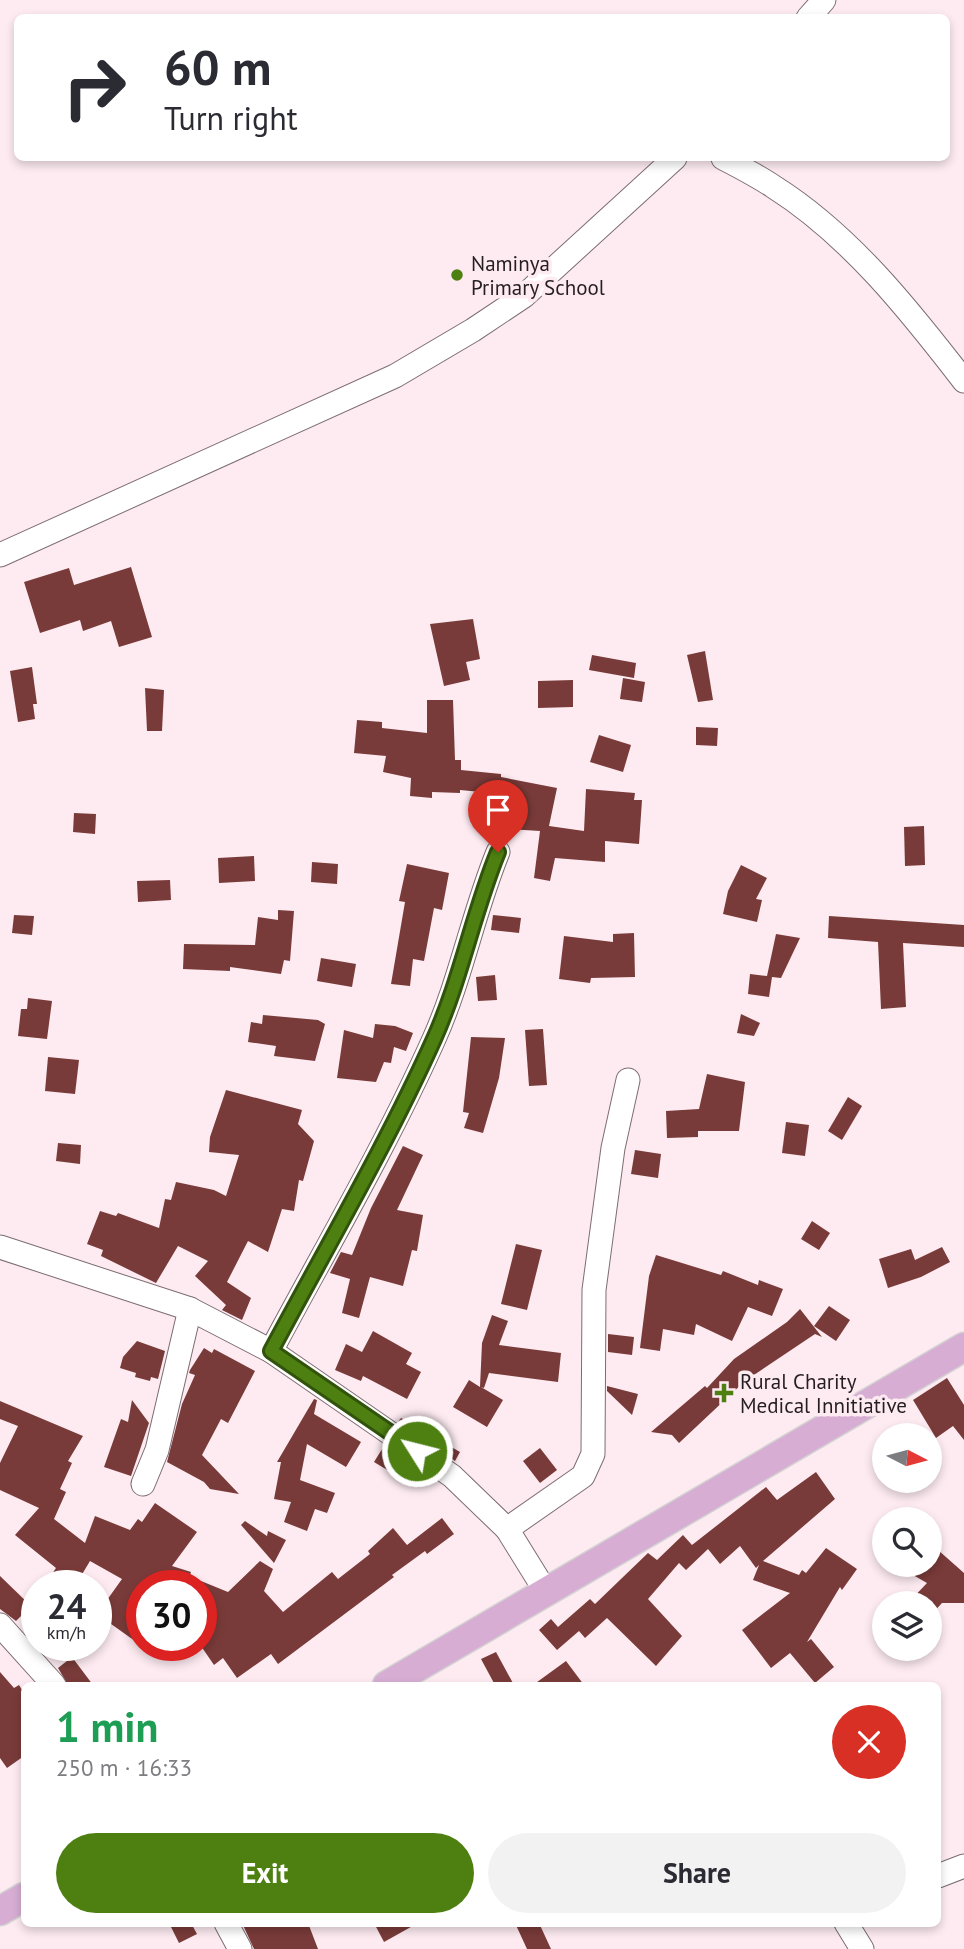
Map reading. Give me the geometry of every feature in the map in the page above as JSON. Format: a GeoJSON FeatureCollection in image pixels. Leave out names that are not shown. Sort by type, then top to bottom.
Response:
{"type":"FeatureCollection","features":[{"type":"Feature","properties":{"kind":"main road"},"geometry":{"type":"LineString","coordinates":[[392,1682],[964,1347]]}},
{"type":"Feature","properties":{"kind":"main road"},"geometry":{"type":"LineString","coordinates":[[0,1911],[21,1899]]}},
{"type":"Feature","properties":{"kind":"street"},"geometry":{"type":"LineString","coordinates":[[812,14],[824,0]]}},
{"type":"Feature","properties":{"kind":"street"},"geometry":{"type":"LineString","coordinates":[[0,555],[395,376],[524,296],[672,161]]}},
{"type":"Feature","properties":{"kind":"street"},"geometry":{"type":"LineString","coordinates":[[728,161],[775,187],[811,214],[871,270],[919,323],[964,381]]}},
{"type":"Feature","properties":{"kind":"street"},"geometry":{"type":"LineString","coordinates":[[271,1351],[436,1036],[479,899],[498,852]]}},
{"type":"Feature","properties":{"kind":"street"},"geometry":{"type":"LineString","coordinates":[[507,1529],[583,1476],[590,1467],[593,1454],[594,1290],[613,1148],[628,1080]]}},
{"type":"Feature","properties":{"kind":"street"},"geometry":{"type":"LineString","coordinates":[[0,1247],[190,1308],[271,1351],[452,1476],[507,1529],[546,1592]]}},
{"type":"Feature","properties":{"kind":"street"},"geometry":{"type":"LineString","coordinates":[[144,1484],[157,1450],[190,1308]]}},
{"type":"Feature","properties":{"kind":"street"},"geometry":{"type":"LineString","coordinates":[[0,1625],[51,1682]]}},
{"type":"Feature","properties":{"kind":"street"},"geometry":{"type":"LineString","coordinates":[[941,1875],[964,1866]]}},
{"type":"Feature","properties":{"kind":"street"},"geometry":{"type":"LineString","coordinates":[[228,1927],[240,1949]]}},
{"type":"Feature","properties":{"kind":"street"},"geometry":{"type":"LineString","coordinates":[[848,1927],[862,1949]]}},
{"type":"Feature","properties":{"kind":"building"},"geometry":{"type":"Polygon","coordinates":[[[131,567],[152,637],[119,647],[111,621],[83,631],[80,620],[40,633],[24,582],[69,568],[74,585],[131,567]]]}},
{"type":"Feature","properties":{"kind":"building"},"geometry":{"type":"Polygon","coordinates":[[[473,619],[480,659],[466,662],[470,680],[444,686],[430,624],[473,619]]]}},
{"type":"Feature","properties":{"kind":"building"},"geometry":{"type":"Polygon","coordinates":[[[705,651],[713,700],[698,702],[687,655],[705,651]]]}},
{"type":"Feature","properties":{"kind":"building"},"geometry":{"type":"Polygon","coordinates":[[[592,655],[636,663],[634,678],[589,670],[592,655]]]}},
{"type":"Feature","properties":{"kind":"building"},"geometry":{"type":"Polygon","coordinates":[[[32,667],[37,704],[33,704],[35,719],[18,722],[10,671],[32,667]]]}},
{"type":"Feature","properties":{"kind":"building"},"geometry":{"type":"Polygon","coordinates":[[[623,678],[645,682],[642,702],[620,699],[623,678]]]}},
{"type":"Feature","properties":{"kind":"building"},"geometry":{"type":"Polygon","coordinates":[[[573,680],[573,707],[538,708],[538,681],[573,680]]]}},
{"type":"Feature","properties":{"kind":"building"},"geometry":{"type":"Polygon","coordinates":[[[145,688],[164,690],[162,731],[147,731],[145,688]]]}},
{"type":"Feature","properties":{"kind":"building"},"geometry":{"type":"Polygon","coordinates":[[[427,700],[453,700],[455,760],[461,760],[461,770],[501,774],[501,777],[557,788],[549,826],[584,831],[586,789],[635,793],[634,800],[642,800],[639,844],[605,841],[605,862],[555,858],[550,881],[534,878],[540,831],[506,829],[508,802],[501,801],[502,794],[460,790],[460,793],[432,792],[432,798],[410,796],[411,778],[383,772],[386,756],[354,753],[357,720],[382,722],[382,728],[427,733],[427,700]]]}},
{"type":"Feature","properties":{"kind":"building"},"geometry":{"type":"Polygon","coordinates":[[[696,727],[718,728],[717,746],[696,745],[696,727]]]}},
{"type":"Feature","properties":{"kind":"building"},"geometry":{"type":"Polygon","coordinates":[[[599,735],[631,745],[623,772],[590,762],[599,735]]]}},
{"type":"Feature","properties":{"kind":"building"},"geometry":{"type":"Polygon","coordinates":[[[74,813],[96,814],[95,834],[73,832],[74,813]]]}},
{"type":"Feature","properties":{"kind":"building"},"geometry":{"type":"Polygon","coordinates":[[[924,826],[925,865],[905,866],[904,827],[924,826]]]}},
{"type":"Feature","properties":{"kind":"building"},"geometry":{"type":"Polygon","coordinates":[[[254,856],[255,881],[219,883],[218,858],[254,856]]]}},
{"type":"Feature","properties":{"kind":"building"},"geometry":{"type":"Polygon","coordinates":[[[312,862],[338,864],[337,884],[311,882],[312,862]]]}},
{"type":"Feature","properties":{"kind":"building"},"geometry":{"type":"Polygon","coordinates":[[[407,864],[449,873],[442,910],[434,908],[424,961],[413,959],[410,986],[391,984],[405,902],[399,901],[407,864]]]}},
{"type":"Feature","properties":{"kind":"building"},"geometry":{"type":"Polygon","coordinates":[[[741,865],[767,878],[756,899],[762,900],[757,922],[723,914],[728,891],[741,865]]]}},
{"type":"Feature","properties":{"kind":"building"},"geometry":{"type":"Polygon","coordinates":[[[170,880],[171,900],[138,902],[137,881],[170,880]]]}},
{"type":"Feature","properties":{"kind":"building"},"geometry":{"type":"Polygon","coordinates":[[[278,910],[294,911],[290,961],[284,960],[281,974],[230,967],[230,971],[183,969],[184,944],[255,945],[258,917],[278,920],[278,910]]]}},
{"type":"Feature","properties":{"kind":"building"},"geometry":{"type":"Polygon","coordinates":[[[14,915],[34,916],[32,935],[12,933],[14,915]]]}},
{"type":"Feature","properties":{"kind":"building"},"geometry":{"type":"Polygon","coordinates":[[[493,915],[521,918],[519,933],[491,930],[493,915]]]}},
{"type":"Feature","properties":{"kind":"building"},"geometry":{"type":"Polygon","coordinates":[[[829,916],[964,925],[964,947],[903,943],[906,1007],[881,1009],[878,942],[828,938],[829,916]]]}},
{"type":"Feature","properties":{"kind":"building"},"geometry":{"type":"Polygon","coordinates":[[[634,933],[635,977],[591,978],[590,983],[559,979],[564,936],[613,942],[613,934],[634,933]]]}},
{"type":"Feature","properties":{"kind":"building"},"geometry":{"type":"Polygon","coordinates":[[[776,934],[800,938],[781,978],[772,977],[769,997],[748,994],[750,974],[767,976],[776,934]]]}},
{"type":"Feature","properties":{"kind":"building"},"geometry":{"type":"Polygon","coordinates":[[[321,958],[356,964],[352,987],[317,981],[321,958]]]}},
{"type":"Feature","properties":{"kind":"building"},"geometry":{"type":"Polygon","coordinates":[[[495,975],[497,1000],[478,1001],[476,977],[495,975]]]}},
{"type":"Feature","properties":{"kind":"building"},"geometry":{"type":"Polygon","coordinates":[[[28,998],[52,1001],[47,1039],[18,1036],[21,1009],[27,1009],[28,998]]]}},
{"type":"Feature","properties":{"kind":"building"},"geometry":{"type":"Polygon","coordinates":[[[741,1014],[760,1023],[754,1036],[737,1033],[741,1014]]]}},
{"type":"Feature","properties":{"kind":"building"},"geometry":{"type":"Polygon","coordinates":[[[263,1015],[318,1020],[325,1024],[315,1061],[274,1056],[276,1046],[248,1042],[251,1022],[262,1024],[263,1015]]]}},
{"type":"Feature","properties":{"kind":"building"},"geometry":{"type":"Polygon","coordinates":[[[375,1024],[395,1026],[413,1033],[406,1051],[394,1047],[391,1063],[384,1062],[376,1082],[337,1078],[344,1030],[373,1038],[375,1024]]]}},
{"type":"Feature","properties":{"kind":"building"},"geometry":{"type":"Polygon","coordinates":[[[543,1029],[547,1085],[529,1086],[525,1030],[543,1029]]]}},
{"type":"Feature","properties":{"kind":"building"},"geometry":{"type":"Polygon","coordinates":[[[471,1037],[505,1038],[499,1078],[483,1133],[464,1128],[469,1113],[463,1112],[471,1037]]]}},
{"type":"Feature","properties":{"kind":"building"},"geometry":{"type":"Polygon","coordinates":[[[48,1057],[79,1060],[75,1094],[45,1091],[48,1057]]]}},
{"type":"Feature","properties":{"kind":"building"},"geometry":{"type":"Polygon","coordinates":[[[707,1074],[745,1082],[739,1131],[698,1131],[698,1137],[667,1138],[666,1111],[699,1109],[707,1074]]]}},
{"type":"Feature","properties":{"kind":"building"},"geometry":{"type":"Polygon","coordinates":[[[226,1090],[302,1110],[298,1124],[314,1141],[303,1181],[299,1180],[294,1211],[282,1209],[268,1252],[248,1241],[227,1282],[251,1298],[242,1320],[222,1310],[226,1305],[195,1276],[208,1261],[178,1246],[156,1283],[101,1256],[103,1250],[87,1244],[100,1211],[116,1216],[118,1213],[159,1228],[165,1199],[171,1200],[176,1182],[214,1190],[226,1196],[239,1155],[209,1152],[210,1137],[226,1090]]]}},
{"type":"Feature","properties":{"kind":"building"},"geometry":{"type":"Polygon","coordinates":[[[848,1097],[862,1106],[842,1140],[828,1131],[848,1097]]]}},
{"type":"Feature","properties":{"kind":"building"},"geometry":{"type":"Polygon","coordinates":[[[786,1122],[809,1125],[805,1156],[782,1153],[786,1122]]]}},
{"type":"Feature","properties":{"kind":"building"},"geometry":{"type":"Polygon","coordinates":[[[58,1143],[81,1145],[80,1164],[56,1161],[58,1143]]]}},
{"type":"Feature","properties":{"kind":"building"},"geometry":{"type":"Polygon","coordinates":[[[403,1146],[423,1155],[397,1210],[423,1215],[417,1251],[412,1250],[403,1286],[370,1277],[359,1318],[342,1313],[350,1279],[330,1273],[341,1252],[352,1255],[371,1208],[403,1146]]]}},
{"type":"Feature","properties":{"kind":"building"},"geometry":{"type":"Polygon","coordinates":[[[635,1150],[661,1154],[658,1178],[631,1174],[635,1150]]]}},
{"type":"Feature","properties":{"kind":"building"},"geometry":{"type":"Polygon","coordinates":[[[812,1221],[830,1233],[819,1250],[801,1239],[812,1221]]]}},
{"type":"Feature","properties":{"kind":"building"},"geometry":{"type":"Polygon","coordinates":[[[516,1244],[542,1250],[527,1310],[501,1304],[516,1244]]]}},
{"type":"Feature","properties":{"kind":"building"},"geometry":{"type":"Polygon","coordinates":[[[942,1247],[950,1262],[921,1277],[888,1288],[879,1259],[911,1249],[915,1260],[942,1247]]]}},
{"type":"Feature","properties":{"kind":"building"},"geometry":{"type":"Polygon","coordinates":[[[656,1255],[721,1275],[723,1271],[758,1285],[759,1280],[783,1289],[772,1316],[748,1307],[732,1341],[696,1324],[694,1335],[663,1329],[660,1351],[640,1348],[649,1276],[656,1255]]]}},
{"type":"Feature","properties":{"kind":"building"},"geometry":{"type":"Polygon","coordinates":[[[829,1306],[850,1320],[836,1341],[814,1326],[829,1306]]]}},
{"type":"Feature","properties":{"kind":"building"},"geometry":{"type":"Polygon","coordinates":[[[800,1309],[822,1337],[815,1334],[745,1381],[679,1443],[672,1435],[651,1432],[705,1386],[707,1388],[734,1359],[787,1322],[800,1309]]]}},
{"type":"Feature","properties":{"kind":"building"},"geometry":{"type":"Polygon","coordinates":[[[492,1315],[508,1321],[499,1345],[561,1353],[558,1382],[489,1373],[484,1388],[481,1387],[503,1400],[487,1427],[453,1407],[469,1380],[480,1387],[482,1343],[492,1315]]]}},
{"type":"Feature","properties":{"kind":"building"},"geometry":{"type":"Polygon","coordinates":[[[373,1331],[412,1353],[406,1364],[421,1372],[407,1399],[363,1376],[361,1381],[335,1370],[346,1344],[362,1352],[373,1331]]]}},
{"type":"Feature","properties":{"kind":"building"},"geometry":{"type":"Polygon","coordinates":[[[608,1334],[634,1337],[632,1355],[608,1352],[608,1334]]]}},
{"type":"Feature","properties":{"kind":"building"},"geometry":{"type":"Polygon","coordinates":[[[137,1341],[165,1351],[158,1379],[151,1377],[150,1381],[135,1377],[136,1373],[120,1368],[123,1357],[137,1341]]]}},
{"type":"Feature","properties":{"kind":"building"},"geometry":{"type":"Polygon","coordinates":[[[204,1348],[212,1353],[214,1349],[255,1371],[228,1423],[221,1419],[202,1455],[239,1494],[210,1489],[204,1482],[167,1462],[182,1404],[195,1375],[189,1373],[204,1348]]]}},
{"type":"Feature","properties":{"kind":"building"},"geometry":{"type":"Polygon","coordinates":[[[947,1378],[964,1405],[964,1440],[953,1426],[942,1434],[942,1423],[927,1423],[913,1400],[947,1378]]]}},
{"type":"Feature","properties":{"kind":"building"},"geometry":{"type":"Polygon","coordinates":[[[607,1386],[638,1394],[632,1415],[607,1391],[607,1386]]]}},
{"type":"Feature","properties":{"kind":"building"},"geometry":{"type":"Polygon","coordinates":[[[314,1399],[317,1400],[314,1414],[361,1442],[346,1467],[307,1444],[300,1480],[335,1493],[327,1513],[315,1509],[307,1531],[284,1522],[291,1502],[274,1499],[281,1462],[277,1462],[314,1399]]]}},
{"type":"Feature","properties":{"kind":"building"},"geometry":{"type":"Polygon","coordinates":[[[132,1400],[149,1423],[131,1476],[104,1467],[121,1419],[128,1422],[132,1400]]]}},
{"type":"Feature","properties":{"kind":"building"},"geometry":{"type":"Polygon","coordinates":[[[0,1401],[83,1436],[68,1461],[72,1463],[60,1489],[66,1492],[54,1519],[85,1543],[95,1516],[130,1530],[138,1519],[142,1522],[155,1503],[197,1532],[172,1566],[185,1570],[126,1570],[126,1635],[112,1625],[112,1593],[122,1579],[112,1573],[112,1570],[106,1570],[90,1561],[85,1570],[55,1570],[56,1568],[15,1535],[39,1508],[0,1490],[0,1463],[18,1426],[0,1419],[0,1401]]]}},
{"type":"Feature","properties":{"kind":"building"},"geometry":{"type":"Polygon","coordinates":[[[401,1418],[460,1452],[455,1461],[398,1422],[401,1418]]]}},
{"type":"Feature","properties":{"kind":"building"},"geometry":{"type":"Polygon","coordinates":[[[384,1446],[420,1471],[409,1483],[374,1462],[384,1446]]]}},
{"type":"Feature","properties":{"kind":"building"},"geometry":{"type":"Polygon","coordinates":[[[540,1448],[557,1470],[540,1483],[523,1461],[540,1448]]]}},
{"type":"Feature","properties":{"kind":"building"},"geometry":{"type":"Polygon","coordinates":[[[816,1472],[835,1499],[763,1561],[799,1575],[802,1570],[806,1573],[826,1548],[857,1569],[842,1590],[840,1587],[807,1642],[811,1639],[834,1667],[816,1682],[790,1653],[771,1668],[742,1630],[790,1593],[753,1580],[759,1565],[756,1568],[740,1546],[720,1564],[708,1549],[686,1570],[679,1563],[648,1599],[682,1636],[656,1666],[607,1618],[585,1638],[579,1631],[557,1650],[539,1630],[551,1619],[558,1627],[590,1599],[595,1604],[648,1553],[657,1560],[683,1535],[692,1545],[766,1487],[777,1500],[816,1472]]]}},
{"type":"Feature","properties":{"kind":"building"},"geometry":{"type":"Polygon","coordinates":[[[442,1518],[454,1534],[392,1575],[394,1577],[278,1664],[271,1654],[237,1678],[223,1658],[214,1665],[211,1661],[217,1661],[217,1588],[228,1592],[260,1561],[273,1569],[264,1591],[283,1612],[332,1572],[338,1579],[370,1554],[368,1551],[393,1528],[407,1545],[442,1518]]]}},
{"type":"Feature","properties":{"kind":"building"},"geometry":{"type":"Polygon","coordinates":[[[245,1521],[267,1536],[268,1531],[286,1540],[274,1563],[241,1525],[245,1521]]]}},
{"type":"Feature","properties":{"kind":"building"},"geometry":{"type":"Polygon","coordinates":[[[942,1554],[964,1573],[964,1603],[942,1603],[942,1591],[919,1591],[927,1583],[916,1577],[942,1577],[942,1554]]]}},
{"type":"Feature","properties":{"kind":"building"},"geometry":{"type":"Polygon","coordinates":[[[0,1576],[21,1596],[21,1616],[16,1621],[0,1609],[0,1576]]]}},
{"type":"Feature","properties":{"kind":"building"},"geometry":{"type":"Polygon","coordinates":[[[496,1652],[512,1682],[493,1682],[481,1659],[496,1652]]]}},
{"type":"Feature","properties":{"kind":"building"},"geometry":{"type":"Polygon","coordinates":[[[67,1661],[75,1661],[91,1682],[66,1682],[58,1668],[67,1661]]]}},
{"type":"Feature","properties":{"kind":"building"},"geometry":{"type":"Polygon","coordinates":[[[566,1661],[582,1682],[537,1682],[566,1661]]]}},
{"type":"Feature","properties":{"kind":"building"},"geometry":{"type":"Polygon","coordinates":[[[0,1672],[14,1688],[19,1685],[21,1688],[21,1758],[7,1768],[0,1758],[0,1672]]]}},
{"type":"Feature","properties":{"kind":"building"},"geometry":{"type":"Polygon","coordinates":[[[171,1927],[193,1927],[197,1934],[179,1943],[171,1927]]]}},
{"type":"Feature","properties":{"kind":"building"},"geometry":{"type":"Polygon","coordinates":[[[244,1927],[310,1927],[318,1949],[254,1949],[244,1927]]]}},
{"type":"Feature","properties":{"kind":"building"},"geometry":{"type":"Polygon","coordinates":[[[376,1927],[411,1927],[384,1942],[376,1927]]]}},
{"type":"Feature","properties":{"kind":"building"},"geometry":{"type":"Polygon","coordinates":[[[517,1927],[541,1927],[551,1949],[527,1949],[517,1927]]]}},
{"type":"Feature","properties":{"kind":"place","name":"Naminya Primary School"},"geometry":{"type":"Point","coordinates":[457,275]}},
{"type":"Feature","properties":{"kind":"place","name":"Rural Charity Medical Innitiative"},"geometry":{"type":"Point","coordinates":[724,1393]}},
{"type":"Feature","properties":{"kind":"route"},"geometry":{"type":"LineString","coordinates":[[417,1451],[271,1351],[436,1036],[479,899],[498,852]]}}]}
